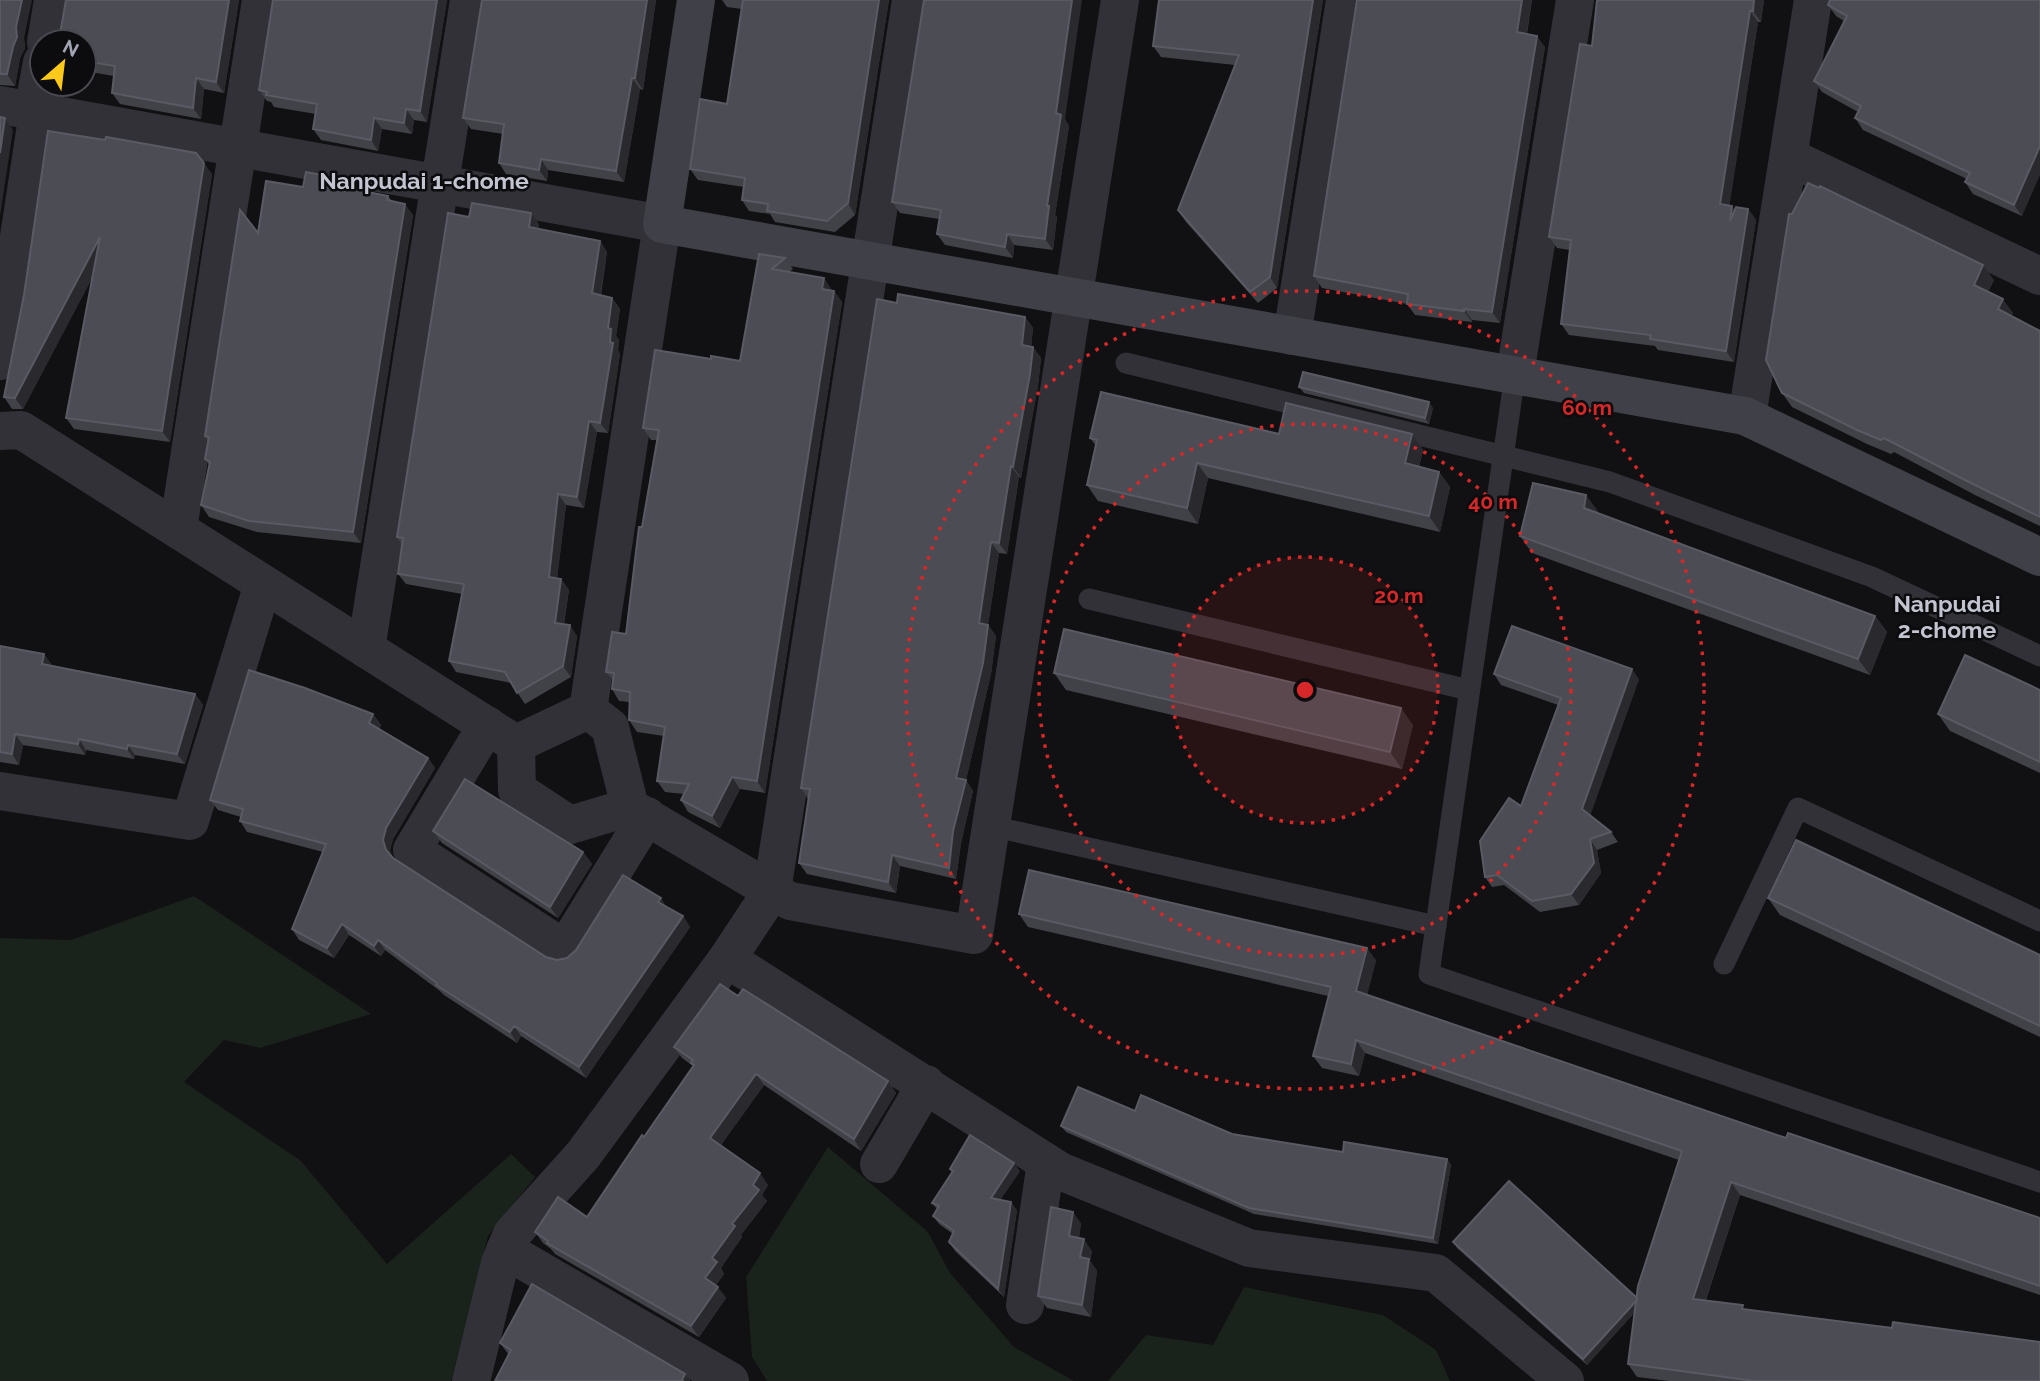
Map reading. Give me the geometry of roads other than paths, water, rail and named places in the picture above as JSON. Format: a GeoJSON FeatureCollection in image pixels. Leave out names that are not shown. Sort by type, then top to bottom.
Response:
{"type":"FeatureCollection","features":[{"type":"Feature","properties":{"kind":"street"},"geometry":{"type":"LineString","coordinates":[[48,28],[53,0]]}},
{"type":"Feature","properties":{"kind":"street"},"geometry":{"type":"LineString","coordinates":[[178,529],[261,0]]}},
{"type":"Feature","properties":{"kind":"street"},"geometry":{"type":"LineString","coordinates":[[366,649],[469,0]]}},
{"type":"Feature","properties":{"kind":"street"},"geometry":{"type":"LineString","coordinates":[[588,710],[696,0]]}},
{"type":"Feature","properties":{"kind":"street"},"geometry":{"type":"LineString","coordinates":[[471,1381],[500,1263],[512,1234],[583,1155],[727,959],[772,891],[911,0]]}},
{"type":"Feature","properties":{"kind":"street"},"geometry":{"type":"LineString","coordinates":[[588,710],[610,727],[638,811],[789,901],[974,935],[1121,0]]}},
{"type":"Feature","properties":{"kind":"street"},"geometry":{"type":"LineString","coordinates":[[1292,335],[1345,0]]}},
{"type":"Feature","properties":{"kind":"street"},"geometry":{"type":"LineString","coordinates":[[1515,374],[1574,0]]}},
{"type":"Feature","properties":{"kind":"street"},"geometry":{"type":"LineString","coordinates":[[1747,417],[1813,0]]}},
{"type":"Feature","properties":{"kind":"street"},"geometry":{"type":"LineString","coordinates":[[0,362],[24,110],[1747,417],[2040,557]]}},
{"type":"Feature","properties":{"kind":"street"},"geometry":{"type":"LineString","coordinates":[[1789,157],[2040,276]]}},
{"type":"Feature","properties":{"kind":"street"},"geometry":{"type":"LineString","coordinates":[[0,430],[22,430],[501,735],[517,790],[570,825],[638,811]]}},
{"type":"Feature","properties":{"kind":"street"},"geometry":{"type":"LineString","coordinates":[[0,791],[190,821],[263,584]]}},
{"type":"Feature","properties":{"kind":"street"},"geometry":{"type":"LineString","coordinates":[[588,710],[501,735],[412,850],[565,949],[638,811]]}},
{"type":"Feature","properties":{"kind":"street"},"geometry":{"type":"LineString","coordinates":[[727,959],[1060,1171],[1250,1248],[1436,1273],[1532,1368],[1565,1381]]}},
{"type":"Feature","properties":{"kind":"street"},"geometry":{"type":"LineString","coordinates":[[879,1164],[926,1084]]}},
{"type":"Feature","properties":{"kind":"street"},"geometry":{"type":"LineString","coordinates":[[1025,1305],[1046,1162]]}},
{"type":"Feature","properties":{"kind":"street"},"geometry":{"type":"LineString","coordinates":[[505,1250],[730,1381]]}},
{"type":"Feature","properties":{"kind":"lane"},"geometry":{"type":"LineString","coordinates":[[1126,363],[1610,482],[1872,577],[2040,656]]}},
{"type":"Feature","properties":{"kind":"lane"},"geometry":{"type":"LineString","coordinates":[[1515,374],[1429,974],[2040,1182]]}},
{"type":"Feature","properties":{"kind":"lane"},"geometry":{"type":"LineString","coordinates":[[1090,599],[1469,690]]}},
{"type":"Feature","properties":{"kind":"lane"},"geometry":{"type":"LineString","coordinates":[[1724,964],[1798,808],[2040,921]]}},
{"type":"Feature","properties":{"kind":"lane"},"geometry":{"type":"LineString","coordinates":[[991,826],[1436,926]]}},
{"type":"Feature","properties":{"kind":"district","name":"Nanpudai 1-chome"},"geometry":{"type":"Point","coordinates":[424,181]}},
{"type":"Feature","properties":{"kind":"district","name":"Nanpudai 2-chome"},"geometry":{"type":"Point","coordinates":[1947,617]}}]}
